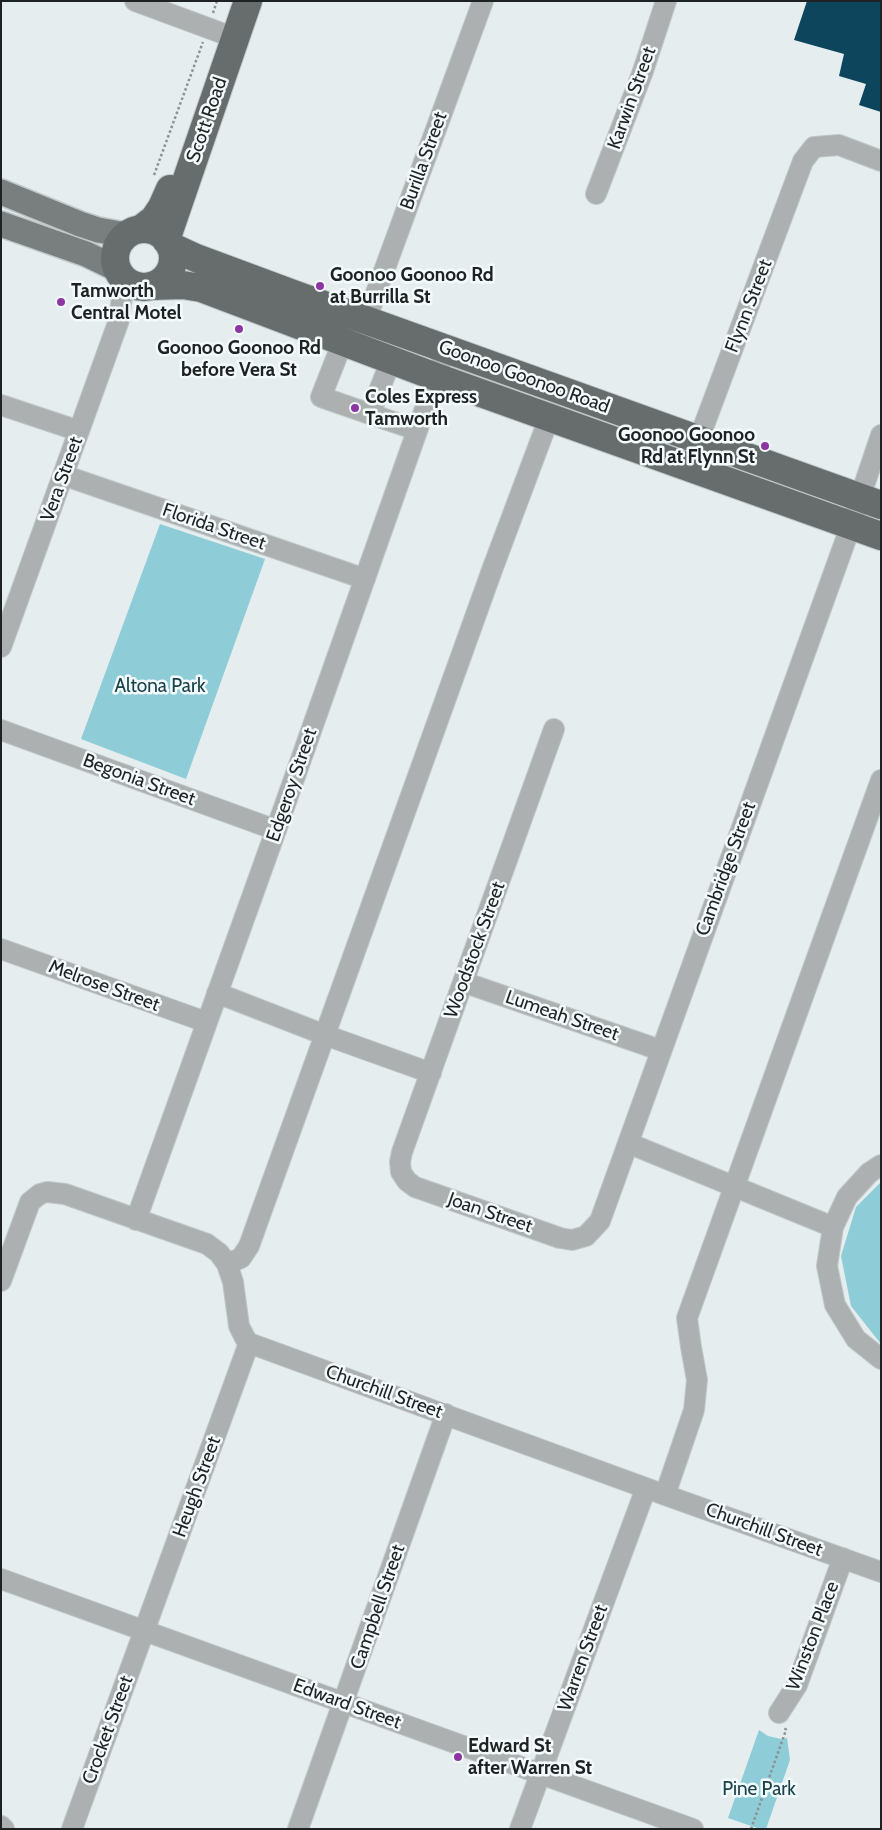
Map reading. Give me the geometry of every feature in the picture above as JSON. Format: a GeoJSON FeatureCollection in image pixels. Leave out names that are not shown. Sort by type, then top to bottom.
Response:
{"type":"FeatureCollection","features":[{"type":"Feature","properties":{"kind":"highway","name":"Scott Road"},"geometry":{"type":"LineString","coordinates":[[134,232],[154,220],[166,200],[222,33],[235,1]]}},
{"type":"Feature","properties":{"kind":"highway","name":"Scott Road"},"geometry":{"type":"LineString","coordinates":[[168,243],[222,33],[248,1]]}},
{"type":"Feature","properties":{"kind":"highway"},"geometry":{"type":"LineString","coordinates":[[150,230],[159,233],[168,243],[173,255],[172,265],[168,275],[161,282],[134,281],[115,260],[120,242],[134,232],[150,230]]}},
{"type":"Feature","properties":{"kind":"highway","name":"Goonoo Goonoo Road"},"geometry":{"type":"LineString","coordinates":[[168,243],[219,267],[870,501]]}},
{"type":"Feature","properties":{"kind":"highway","name":"Goonoo Goonoo Road"},"geometry":{"type":"LineString","coordinates":[[134,281],[201,288],[436,377],[881,536]]}},
{"type":"Feature","properties":{"kind":"main road"},"geometry":{"type":"LineString","coordinates":[[1,192],[98,230],[134,232]]}},
{"type":"Feature","properties":{"kind":"main road","name":"Goonoo Goonoo Road"},"geometry":{"type":"LineString","coordinates":[[1,224],[86,254],[134,281]]}},
{"type":"Feature","properties":{"kind":"street"},"geometry":{"type":"LineString","coordinates":[[134,1],[222,33]]}},
{"type":"Feature","properties":{"kind":"street","name":"Burilla Street"},"geometry":{"type":"LineString","coordinates":[[366,320],[483,1]]}},
{"type":"Feature","properties":{"kind":"street","name":"Karwin Street"},"geometry":{"type":"LineString","coordinates":[[596,194],[643,71],[666,1]]}},
{"type":"Feature","properties":{"kind":"street","name":"Flynn Street"},"geometry":{"type":"LineString","coordinates":[[688,468],[803,160],[814,147],[840,145],[881,161]]}},
{"type":"Feature","properties":{"kind":"street","name":"Vera Street"},"geometry":{"type":"LineString","coordinates":[[1,647],[121,310],[134,281]]}},
{"type":"Feature","properties":{"kind":"street"},"geometry":{"type":"LineString","coordinates":[[342,341],[321,397],[417,430]]}},
{"type":"Feature","properties":{"kind":"street","name":"Edgeroy Street"},"geometry":{"type":"LineString","coordinates":[[136,1220],[446,349]]}},
{"type":"Feature","properties":{"kind":"street"},"geometry":{"type":"LineString","coordinates":[[370,414],[391,360]]}},
{"type":"Feature","properties":{"kind":"street"},"geometry":{"type":"LineString","coordinates":[[1,405],[79,431]]}},
{"type":"Feature","properties":{"kind":"street"},"geometry":{"type":"LineString","coordinates":[[227,1264],[241,1258],[249,1246],[492,570],[549,418]]}},
{"type":"Feature","properties":{"kind":"street","name":"Cambridge Street"},"geometry":{"type":"LineString","coordinates":[[586,1236],[600,1221],[850,525],[870,501],[881,435]]}},
{"type":"Feature","properties":{"kind":"street","name":"Florida Street"},"geometry":{"type":"LineString","coordinates":[[63,475],[365,579]]}},
{"type":"Feature","properties":{"kind":"street","name":"Woodstock Street"},"geometry":{"type":"LineString","coordinates":[[401,1172],[402,1152],[554,729]]}},
{"type":"Feature","properties":{"kind":"street","name":"Begonia Street"},"geometry":{"type":"LineString","coordinates":[[1,730],[276,830]]}},
{"type":"Feature","properties":{"kind":"street"},"geometry":{"type":"LineString","coordinates":[[665,1495],[694,1410],[697,1380],[687,1318],[881,780]]}},
{"type":"Feature","properties":{"kind":"street","name":"Melrose Street"},"geometry":{"type":"LineString","coordinates":[[1,949],[206,1022]]}},
{"type":"Feature","properties":{"kind":"street","name":"Lumeah Street"},"geometry":{"type":"LineString","coordinates":[[464,982],[660,1050]]}},
{"type":"Feature","properties":{"kind":"street"},"geometry":{"type":"LineString","coordinates":[[217,993],[430,1073]]}},
{"type":"Feature","properties":{"kind":"street"},"geometry":{"type":"LineString","coordinates":[[628,1144],[833,1227]]}},
{"type":"Feature","properties":{"kind":"street"},"geometry":{"type":"LineString","coordinates":[[881,1165],[869,1173],[847,1197],[833,1227],[827,1266],[835,1305],[856,1339],[881,1360]]}},
{"type":"Feature","properties":{"kind":"street","name":"Joan Street"},"geometry":{"type":"LineString","coordinates":[[401,1172],[407,1181],[415,1187],[560,1238],[572,1240],[586,1236]]}},
{"type":"Feature","properties":{"kind":"street"},"geometry":{"type":"LineString","coordinates":[[1,1282],[30,1202],[40,1194],[55,1192],[65,1194],[207,1244],[219,1253],[227,1264],[233,1282],[239,1326],[249,1343]]}},
{"type":"Feature","properties":{"kind":"street","name":"Churchill Street"},"geometry":{"type":"LineString","coordinates":[[249,1343],[881,1572]]}},
{"type":"Feature","properties":{"kind":"street","name":"Heugh Street"},"geometry":{"type":"LineString","coordinates":[[144,1631],[249,1343]]}},
{"type":"Feature","properties":{"kind":"street","name":"Campbell Street"},"geometry":{"type":"LineString","coordinates":[[298,1829],[446,1414]]}},
{"type":"Feature","properties":{"kind":"street","name":"Warren Street"},"geometry":{"type":"LineString","coordinates":[[520,1829],[646,1488]]}},
{"type":"Feature","properties":{"kind":"street","name":"Winston Place"},"geometry":{"type":"LineString","coordinates":[[780,1713],[798,1685],[843,1558]]}},
{"type":"Feature","properties":{"kind":"street","name":"Edward Street"},"geometry":{"type":"LineString","coordinates":[[1,1579],[693,1829]]}},
{"type":"Feature","properties":{"kind":"street","name":"Crocket Street"},"geometry":{"type":"LineString","coordinates":[[72,1829],[144,1631]]}},
{"type":"Feature","properties":{"kind":"street"},"geometry":{"type":"LineString","coordinates":[[1,1826],[4,1829]]}},
{"type":"Feature","properties":{"kind":"path"},"geometry":{"type":"LineString","coordinates":[[151,182],[222,33],[217,1]]}},
{"type":"Feature","properties":{"kind":"path"},"geometry":{"type":"LineString","coordinates":[[751,1829],[786,1730],[780,1713]]}},
{"type":"Feature","properties":{"kind":"green space","name":"Altona Park"},"geometry":{"type":"Polygon","coordinates":[[[160,524],[265,559],[186,779],[81,739],[160,524]]]}},
{"type":"Feature","properties":{"kind":"green space"},"geometry":{"type":"Polygon","coordinates":[[[881,1182],[881,1344],[851,1306],[841,1256],[856,1207],[881,1182]]]}},
{"type":"Feature","properties":{"kind":"green space","name":"Pine Park"},"geometry":{"type":"Polygon","coordinates":[[[759,1730],[768,1736],[781,1739],[787,1738],[790,1760],[766,1829],[760,1829],[728,1818],[759,1730]]]}},
{"type":"Feature","properties":{"kind":"building"},"geometry":{"type":"Polygon","coordinates":[[[807,1],[881,1],[881,112],[859,105],[866,84],[839,76],[844,54],[794,40],[807,1]]]}},
{"type":"Feature","properties":{"kind":"place","name":"Goonoo Goonoo Rd at Burrilla St"},"geometry":{"type":"Point","coordinates":[320,286]}},
{"type":"Feature","properties":{"kind":"place","name":"Tamworth Central Motel"},"geometry":{"type":"Point","coordinates":[61,302]}},
{"type":"Feature","properties":{"kind":"place","name":"Goonoo Goonoo Rd before Vera St"},"geometry":{"type":"Point","coordinates":[239,329]}},
{"type":"Feature","properties":{"kind":"place","name":"Coles Express Tamworth"},"geometry":{"type":"Point","coordinates":[355,408]}},
{"type":"Feature","properties":{"kind":"place","name":"Goonoo Goonoo Rd at Flynn St"},"geometry":{"type":"Point","coordinates":[765,446]}},
{"type":"Feature","properties":{"kind":"place","name":"Edward St after Warren St"},"geometry":{"type":"Point","coordinates":[458,1757]}}]}
